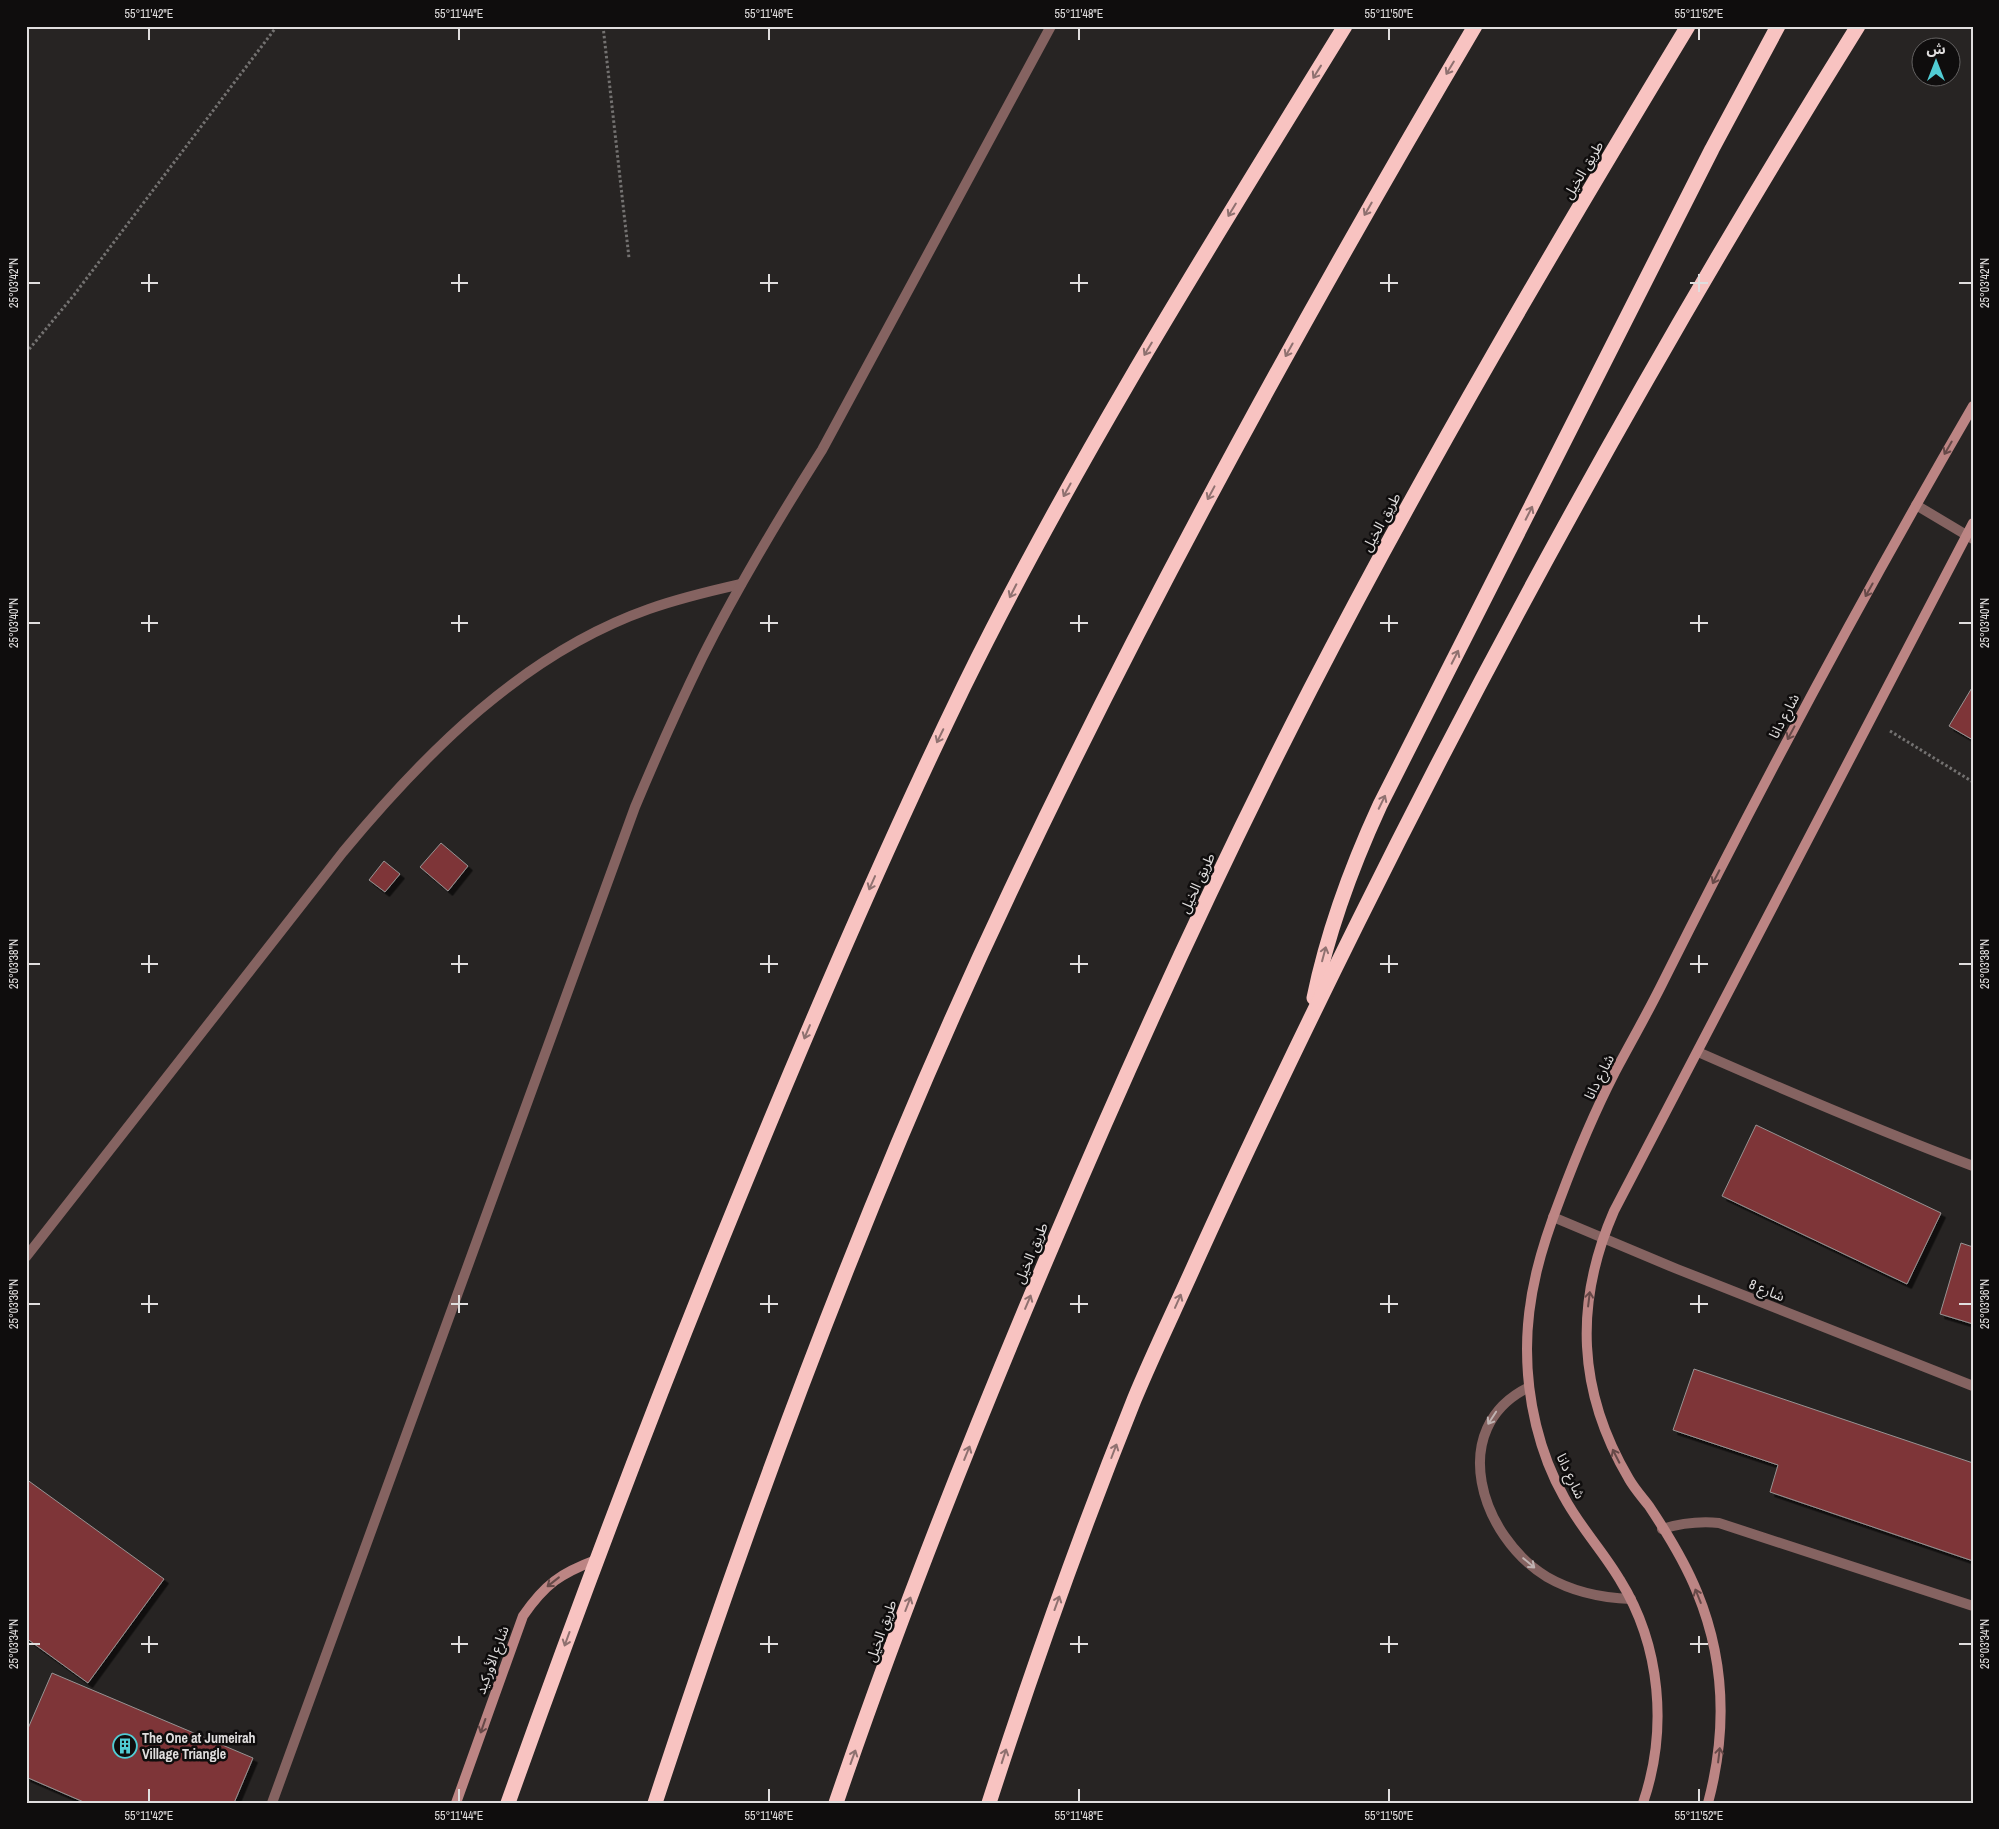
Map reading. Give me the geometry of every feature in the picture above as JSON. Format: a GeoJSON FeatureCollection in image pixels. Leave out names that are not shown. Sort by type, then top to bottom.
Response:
{"type":"FeatureCollection","features":[{"type":"Feature","properties":{"kind":"highway"},"geometry":{"type":"LineString","coordinates":[[655,1803],[736,1561],[862,1229],[1007,898],[1086,735],[1186,540],[1399,154],[1475,26]]}},
{"type":"Feature","properties":{"kind":"highway","name":"طريق الخيل"},"geometry":{"type":"LineString","coordinates":[[836,1803],[900,1624],[1018,1326],[1150,1023],[1230,851],[1310,691],[1462,408],[1549,257],[1688,26]]}},
{"type":"Feature","properties":{"kind":"highway"},"geometry":{"type":"LineString","coordinates":[[1310,1019],[1319,974],[1344,888],[1380,806],[1712,150],[1778,26]]}},
{"type":"Feature","properties":{"kind":"highway"},"geometry":{"type":"LineString","coordinates":[[989,1803],[1034,1664],[1136,1395],[1310,1019],[1410,818],[1496,653],[1588,484],[1689,306],[1858,26]]}},
{"type":"Feature","properties":{"kind":"highway"},"geometry":{"type":"LineString","coordinates":[[508,1803],[596,1560],[689,1320],[780,1097],[900,820],[966,682],[1096,439],[1244,190],[1344,28]]}},
{"type":"Feature","properties":{"kind":"street"},"geometry":{"type":"LineString","coordinates":[[272,1803],[635,807],[671,723],[741,584],[780,516],[822,450],[1051,26]]}},
{"type":"Feature","properties":{"kind":"street","name":"شارع دانا"},"geometry":{"type":"LineString","coordinates":[[1643,1803],[1650,1784],[1656,1753],[1658,1722],[1657,1690],[1652,1659],[1644,1629],[1631,1599],[1606,1559],[1582,1528],[1562,1493],[1547,1459],[1536,1424],[1529,1387],[1527,1350],[1528,1313],[1534,1276],[1544,1240],[1553,1217],[1592,1120],[1616,1072],[1642,1025],[1726,857],[1813,691],[1973,406]]}},
{"type":"Feature","properties":{"kind":"street"},"geometry":{"type":"LineString","coordinates":[[1916,505],[1970,537]]}},
{"type":"Feature","properties":{"kind":"street"},"geometry":{"type":"LineString","coordinates":[[1708,1803],[1716,1772],[1722,1730],[1716,1654],[1708,1622],[1682,1561],[1630,1480],[1614,1452],[1602,1422],[1593,1392],[1588,1361],[1586,1322],[1594,1268],[1614,1211],[1871,718],[1970,537],[1973,523]]}},
{"type":"Feature","properties":{"kind":"street"},"geometry":{"type":"LineString","coordinates":[[26,1257],[343,852],[378,810],[448,738],[520,678],[561,651],[604,628],[676,601],[741,584]]}},
{"type":"Feature","properties":{"kind":"street"},"geometry":{"type":"LineString","coordinates":[[1698,1052],[1894,1136],[1973,1166]]}},
{"type":"Feature","properties":{"kind":"street","name":"شارع 8"},"geometry":{"type":"LineString","coordinates":[[1553,1217],[1973,1386]]}},
{"type":"Feature","properties":{"kind":"street"},"geometry":{"type":"LineString","coordinates":[[1529,1387],[1515,1394],[1503,1404],[1492,1416],[1485,1430],[1480,1472],[1491,1514],[1501,1532],[1514,1549],[1547,1577],[1588,1594],[1609,1598],[1631,1599]]}},
{"type":"Feature","properties":{"kind":"street"},"geometry":{"type":"LineString","coordinates":[[1662,1530],[1681,1523],[1719,1523],[1973,1606]]}},
{"type":"Feature","properties":{"kind":"street","name":"شارع الأوركيد"},"geometry":{"type":"LineString","coordinates":[[456,1803],[523,1616],[536,1596],[554,1580],[574,1568],[596,1560]]}},
{"type":"Feature","properties":{"kind":"path"},"geometry":{"type":"LineString","coordinates":[[26,353],[74,295],[277,26]]}},
{"type":"Feature","properties":{"kind":"path"},"geometry":{"type":"LineString","coordinates":[[603,26],[629,258]]}},
{"type":"Feature","properties":{"kind":"path"},"geometry":{"type":"LineString","coordinates":[[1871,718],[1973,782]]}},
{"type":"Feature","properties":{"kind":"building"},"geometry":{"type":"Polygon","coordinates":[[[1973,686],[1973,740],[1949,726],[1973,686]]]}},
{"type":"Feature","properties":{"kind":"building"},"geometry":{"type":"Polygon","coordinates":[[[441,843],[468,866],[448,891],[420,867],[441,843]]]}},
{"type":"Feature","properties":{"kind":"building"},"geometry":{"type":"Polygon","coordinates":[[[384,861],[400,874],[385,892],[369,880],[384,861]]]}},
{"type":"Feature","properties":{"kind":"building"},"geometry":{"type":"Polygon","coordinates":[[[1756,1125],[1941,1213],[1907,1284],[1722,1196],[1756,1125]]]}},
{"type":"Feature","properties":{"kind":"building"},"geometry":{"type":"Polygon","coordinates":[[[1961,1243],[1973,1247],[1973,1324],[1940,1314],[1961,1243]]]}},
{"type":"Feature","properties":{"kind":"building"},"geometry":{"type":"Polygon","coordinates":[[[1694,1369],[1973,1463],[1973,1561],[1770,1492],[1778,1465],[1673,1430],[1694,1369]]]}},
{"type":"Feature","properties":{"kind":"building"},"geometry":{"type":"Polygon","coordinates":[[[26,1479],[164,1579],[88,1683],[26,1638],[26,1479]]]}},
{"type":"Feature","properties":{"kind":"building","name":"The One at Jumeirah Village Triangle"},"geometry":{"type":"Polygon","coordinates":[[[52,1673],[253,1758],[234,1803],[86,1803],[26,1777],[26,1733],[52,1673]]]}},
{"type":"Feature","properties":{"kind":"place","name":"The One at Jumeirah Village Triangle"},"geometry":{"type":"Point","coordinates":[125,1746]}}]}
